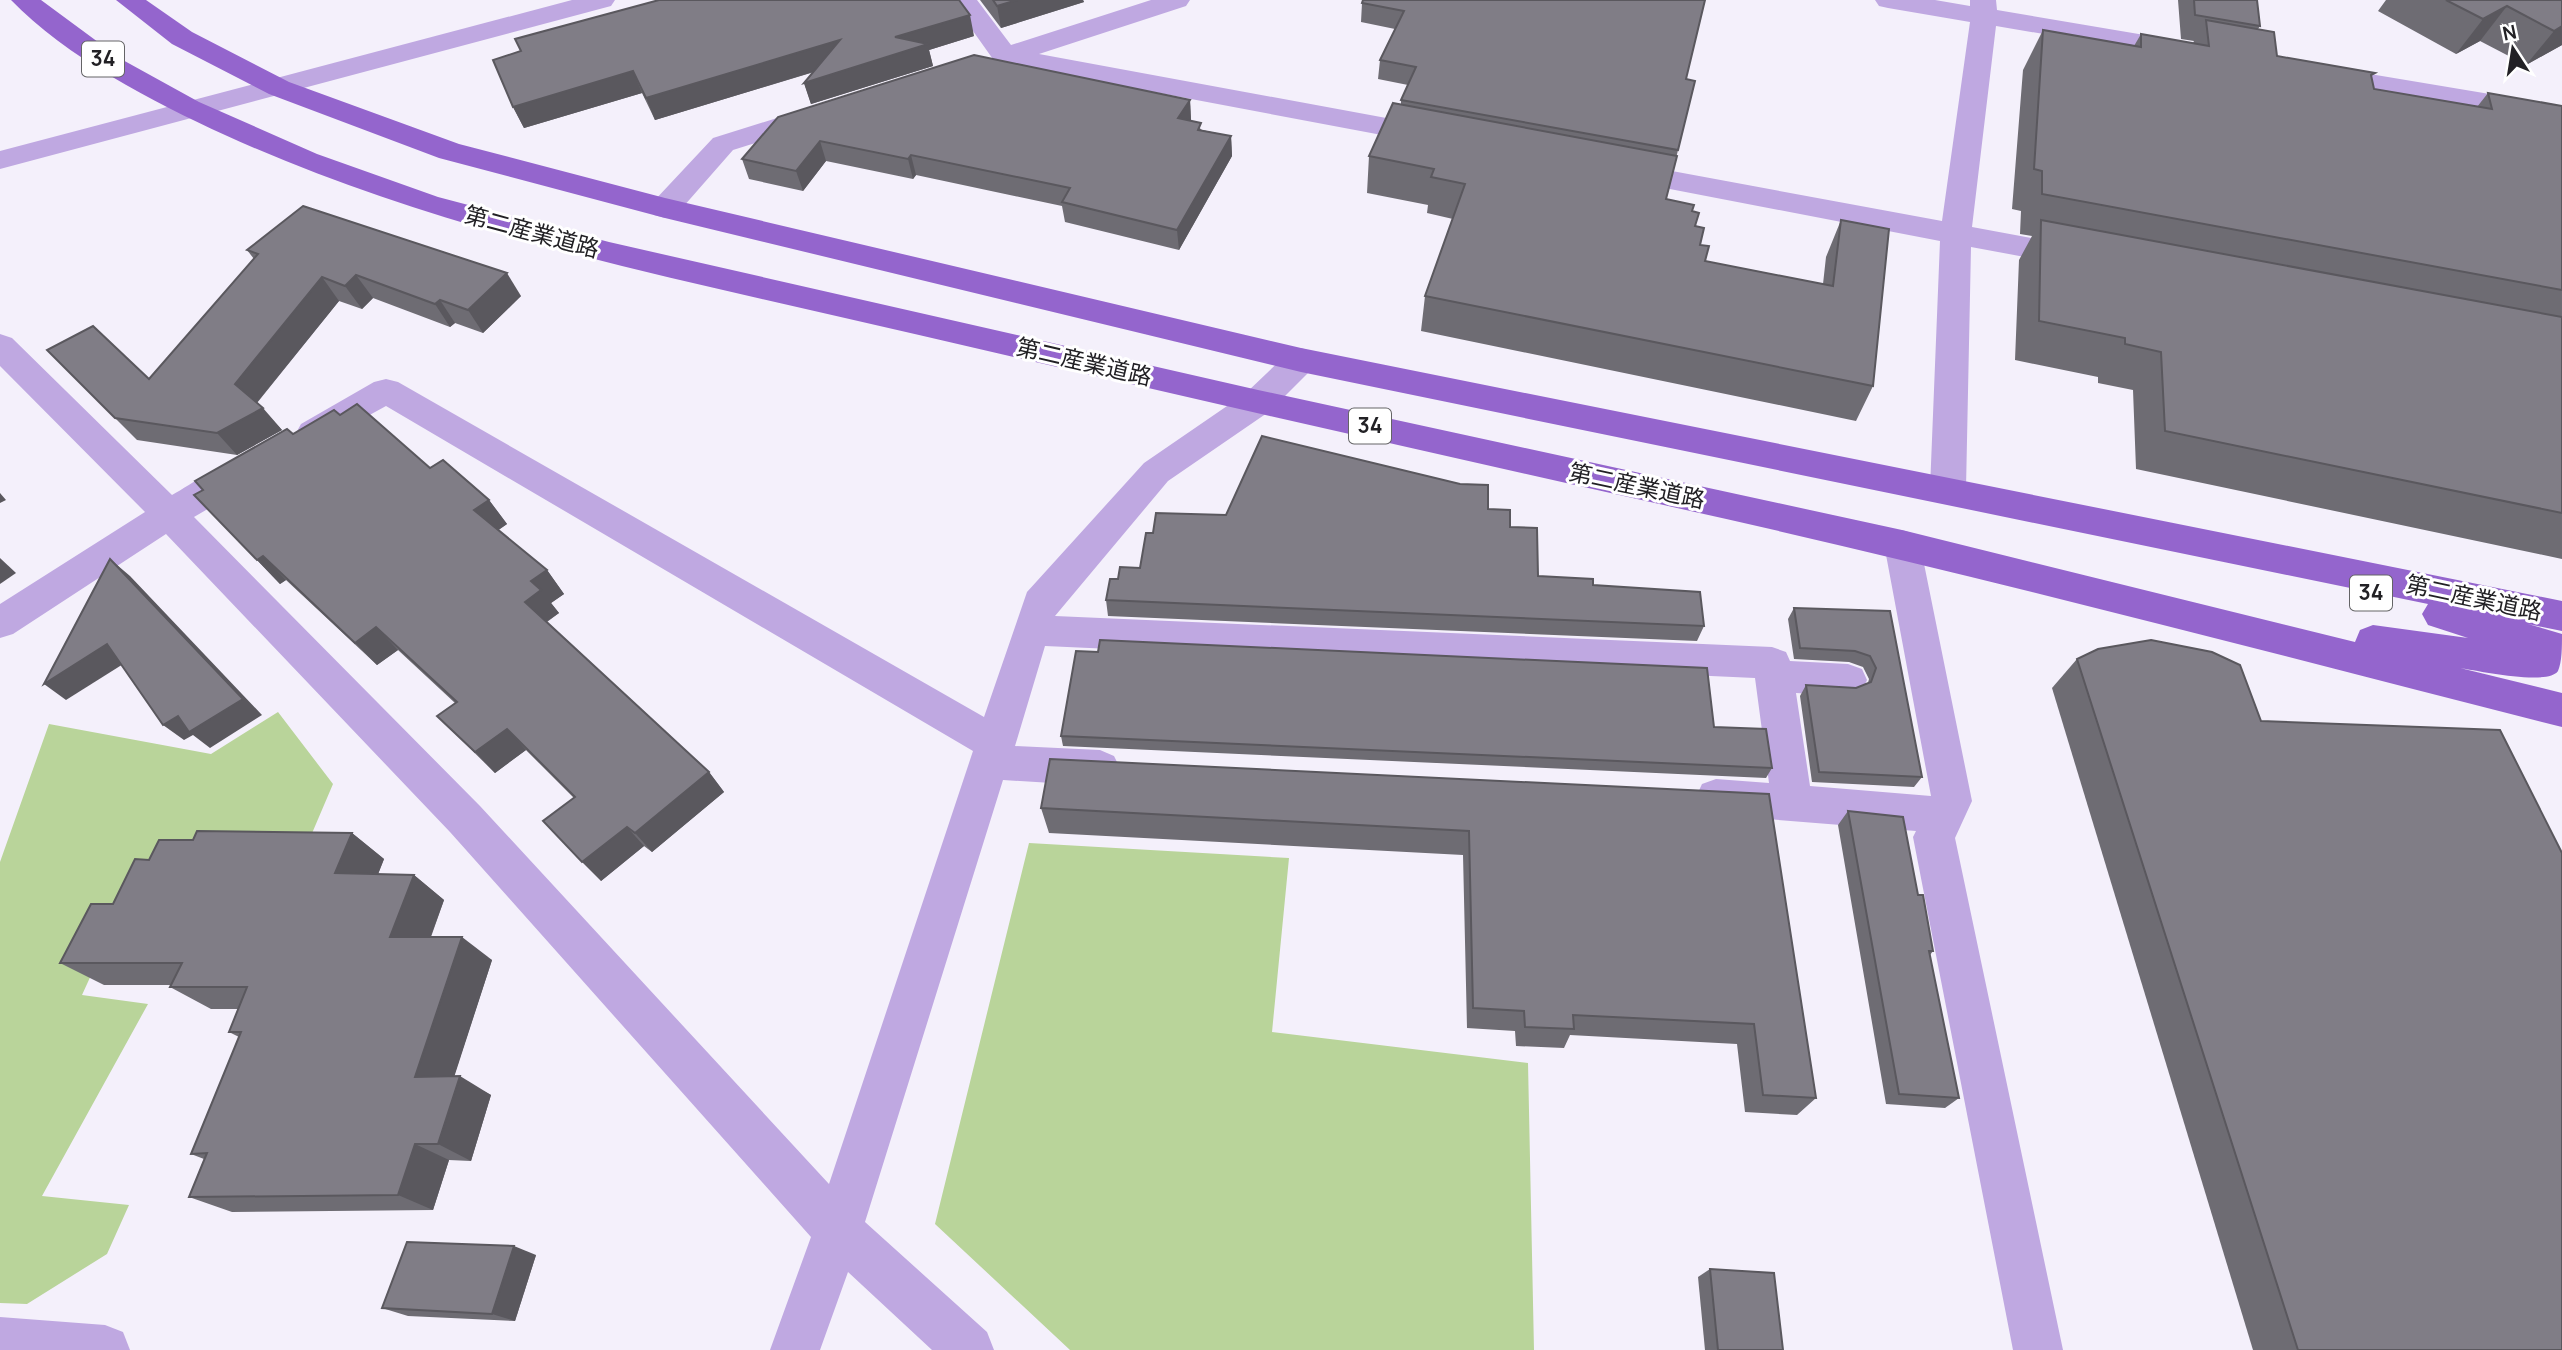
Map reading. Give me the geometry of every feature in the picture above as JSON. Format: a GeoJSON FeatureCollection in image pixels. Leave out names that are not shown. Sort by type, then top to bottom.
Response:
{"type":"FeatureCollection","features":[{"type":"Feature","properties":{"kind":"main road","name":"第二産業道路"},"geometry":{"type":"LineString","coordinates":[[24,0],[111,65],[189,108],[307,160],[428,204],[609,252],[1258,402],[1902,544],[2562,710]]}},
{"type":"Feature","properties":{"kind":"main road","name":"第二産業道路"},"geometry":{"type":"LineString","coordinates":[[128,0],[182,38],[279,88],[449,150],[665,208],[1301,359],[2562,616]]}},
{"type":"Feature","properties":{"kind":"main road","name":"第二産業道路"},"geometry":{"type":"LineString","coordinates":[[2180,537],[2562,650]]}},
{"type":"Feature","properties":{"kind":"main road","name":"第二産業道路"},"geometry":{"type":"LineString","coordinates":[[2184,617],[2562,666]]}},
{"type":"Feature","properties":{"kind":"street"},"geometry":{"type":"LineString","coordinates":[[0,160],[602,0]]}},
{"type":"Feature","properties":{"kind":"street"},"geometry":{"type":"LineString","coordinates":[[964,0],[992,60]]}},
{"type":"Feature","properties":{"kind":"street"},"geometry":{"type":"LineString","coordinates":[[992,60],[1177,0]]}},
{"type":"Feature","properties":{"kind":"street"},"geometry":{"type":"LineString","coordinates":[[1888,0],[1984,8],[2218,56]]}},
{"type":"Feature","properties":{"kind":"street"},"geometry":{"type":"LineString","coordinates":[[1948,489],[1956,233],[1984,8]]}},
{"type":"Feature","properties":{"kind":"street"},"geometry":{"type":"LineString","coordinates":[[992,60],[1467,142]]}},
{"type":"Feature","properties":{"kind":"street"},"geometry":{"type":"LineString","coordinates":[[2301,70],[2562,115]]}},
{"type":"Feature","properties":{"kind":"street"},"geometry":{"type":"LineString","coordinates":[[665,208],[723,144],[838,108]]}},
{"type":"Feature","properties":{"kind":"street"},"geometry":{"type":"LineString","coordinates":[[1589,165],[2104,261]]}},
{"type":"Feature","properties":{"kind":"street"},"geometry":{"type":"LineString","coordinates":[[0,346],[169,514],[465,819],[838,1230],[969,1350]]}},
{"type":"Feature","properties":{"kind":"street"},"geometry":{"type":"LineString","coordinates":[[795,1350],[838,1230],[994,753],[1040,603],[1156,472],[1258,402],[1301,359]]}},
{"type":"Feature","properties":{"kind":"street"},"geometry":{"type":"LineString","coordinates":[[0,623],[169,514],[386,391],[994,753],[1143,770]]}},
{"type":"Feature","properties":{"kind":"street"},"geometry":{"type":"LineString","coordinates":[[1902,544],[1952,801],[1934,837],[2038,1350]]}},
{"type":"Feature","properties":{"kind":"street"},"geometry":{"type":"LineString","coordinates":[[1031,630],[1772,663],[1792,800]]}},
{"type":"Feature","properties":{"kind":"street"},"geometry":{"type":"LineString","coordinates":[[1774,676],[1848,680]]}},
{"type":"Feature","properties":{"kind":"street"},"geometry":{"type":"LineString","coordinates":[[1681,795],[1792,800],[1944,815]]}},
{"type":"Feature","properties":{"kind":"street"},"geometry":{"type":"LineString","coordinates":[[0,1342],[106,1350]]}},
{"type":"Feature","properties":{"kind":"green space"},"geometry":{"type":"Polygon","coordinates":[[[278,712],[333,784],[307,845],[118,916],[82,995],[148,1004],[42,1196],[129,1205],[107,1254],[27,1304],[0,1303],[0,862],[49,724],[211,754],[278,712]]]}},
{"type":"Feature","properties":{"kind":"green space"},"geometry":{"type":"Polygon","coordinates":[[[1029,843],[1289,858],[1272,1032],[1528,1063],[1534,1350],[1070,1350],[935,1224],[1029,843]]]}},
{"type":"Feature","properties":{"kind":"building"},"geometry":{"type":"Polygon","coordinates":[[[659,0],[959,0],[970,15],[895,37],[928,44],[804,83],[840,40],[646,98],[633,71],[513,107],[493,60],[521,51],[515,39],[659,0]]]}},
{"type":"Feature","properties":{"kind":"building"},"geometry":{"type":"Polygon","coordinates":[[[993,0],[1017,0],[997,6],[993,0]]]}},
{"type":"Feature","properties":{"kind":"building"},"geometry":{"type":"Polygon","coordinates":[[[1363,0],[1705,0],[1686,79],[1695,81],[1678,150],[1401,100],[1416,67],[1380,60],[1404,11],[1362,3],[1363,0]]]}},
{"type":"Feature","properties":{"kind":"building"},"geometry":{"type":"Polygon","coordinates":[[[2194,0],[2257,0],[2260,26],[2195,15],[2194,0]]]}},
{"type":"Feature","properties":{"kind":"building"},"geometry":{"type":"Polygon","coordinates":[[[2446,0],[2562,0],[2562,26],[2554,31],[2507,6],[2483,19],[2446,0]]]}},
{"type":"Feature","properties":{"kind":"building"},"geometry":{"type":"Polygon","coordinates":[[[2206,20],[2274,32],[2277,56],[2375,73],[2371,75],[2374,89],[2492,109],[2488,93],[2562,106],[2562,290],[2042,194],[2042,171],[2034,169],[2043,30],[2141,47],[2141,34],[2209,46],[2206,20]]]}},
{"type":"Feature","properties":{"kind":"building"},"geometry":{"type":"Polygon","coordinates":[[[974,55],[1190,100],[1178,118],[1201,123],[1198,130],[1231,136],[1177,230],[1062,202],[1070,188],[911,155],[908,159],[820,141],[796,171],[742,159],[778,117],[974,55]]]}},
{"type":"Feature","properties":{"kind":"building"},"geometry":{"type":"Polygon","coordinates":[[[1393,103],[1677,156],[1666,199],[1694,205],[1692,211],[1699,213],[1695,226],[1704,228],[1700,245],[1709,246],[1705,261],[1833,286],[1841,220],[1889,229],[1873,386],[1425,296],[1465,184],[1431,177],[1434,169],[1369,156],[1393,103]]]}},
{"type":"Feature","properties":{"kind":"building"},"geometry":{"type":"Polygon","coordinates":[[[303,206],[507,273],[468,310],[440,300],[435,304],[356,275],[345,286],[322,277],[235,384],[263,408],[217,433],[115,418],[47,350],[93,326],[149,379],[258,254],[247,250],[303,206]]]}},
{"type":"Feature","properties":{"kind":"building"},"geometry":{"type":"Polygon","coordinates":[[[2041,220],[2562,317],[2562,513],[2165,431],[2161,352],[2125,344],[2125,338],[2039,321],[2041,220]]]}},
{"type":"Feature","properties":{"kind":"building"},"geometry":{"type":"Polygon","coordinates":[[[357,404],[430,468],[443,460],[489,500],[474,510],[547,570],[531,581],[541,590],[525,602],[709,772],[635,833],[627,827],[582,862],[543,821],[575,797],[507,729],[475,752],[437,716],[457,702],[376,627],[355,643],[263,556],[257,560],[194,495],[203,490],[195,481],[287,429],[293,434],[334,410],[340,415],[357,404]]]}},
{"type":"Feature","properties":{"kind":"building"},"geometry":{"type":"Polygon","coordinates":[[[1262,436],[1460,484],[1488,485],[1488,509],[1510,510],[1510,527],[1537,528],[1538,576],[1593,579],[1593,585],[1700,592],[1704,626],[1106,600],[1110,579],[1118,579],[1120,567],[1140,568],[1146,533],[1153,533],[1156,513],[1226,515],[1262,436]]]}},
{"type":"Feature","properties":{"kind":"building"},"geometry":{"type":"Polygon","coordinates":[[[110,559],[243,699],[189,732],[178,716],[163,725],[107,644],[44,684],[110,559]]]}},
{"type":"Feature","properties":{"kind":"building"},"geometry":{"type":"Polygon","coordinates":[[[1794,608],[1890,611],[1922,777],[1819,772],[1806,685],[1856,688],[1871,682],[1876,668],[1870,656],[1855,651],[1800,648],[1794,608]]]}},
{"type":"Feature","properties":{"kind":"building"},"geometry":{"type":"Polygon","coordinates":[[[1100,640],[1707,668],[1714,727],[1766,729],[1772,768],[1061,736],[1076,651],[1098,652],[1100,640]]]}},
{"type":"Feature","properties":{"kind":"building"},"geometry":{"type":"Polygon","coordinates":[[[2151,640],[2212,652],[2240,665],[2261,721],[2500,730],[2562,853],[2562,1350],[2298,1350],[2077,659],[2098,649],[2151,640]]]}},
{"type":"Feature","properties":{"kind":"building"},"geometry":{"type":"Polygon","coordinates":[[[1050,759],[1769,794],[1816,1098],[1763,1095],[1754,1024],[1573,1015],[1574,1029],[1525,1027],[1524,1011],[1473,1008],[1469,831],[1041,808],[1050,759]]]}},
{"type":"Feature","properties":{"kind":"building"},"geometry":{"type":"Polygon","coordinates":[[[1848,811],[1903,817],[1918,895],[1923,895],[1933,951],[1929,951],[1959,1098],[1899,1094],[1848,811]]]}},
{"type":"Feature","properties":{"kind":"building"},"geometry":{"type":"Polygon","coordinates":[[[197,831],[352,833],[335,873],[414,875],[390,937],[462,937],[415,1077],[460,1076],[438,1144],[415,1144],[398,1195],[189,1197],[207,1153],[191,1154],[241,1032],[229,1032],[247,987],[170,987],[182,963],[60,963],[91,904],[113,904],[135,859],[149,860],[159,840],[193,840],[197,831]]]}},
{"type":"Feature","properties":{"kind":"building"},"geometry":{"type":"Polygon","coordinates":[[[407,1242],[514,1246],[492,1314],[382,1308],[407,1242]]]}},
{"type":"Feature","properties":{"kind":"building"},"geometry":{"type":"Polygon","coordinates":[[[1710,1269],[1774,1273],[1783,1350],[1718,1350],[1710,1269]]]}}]}
